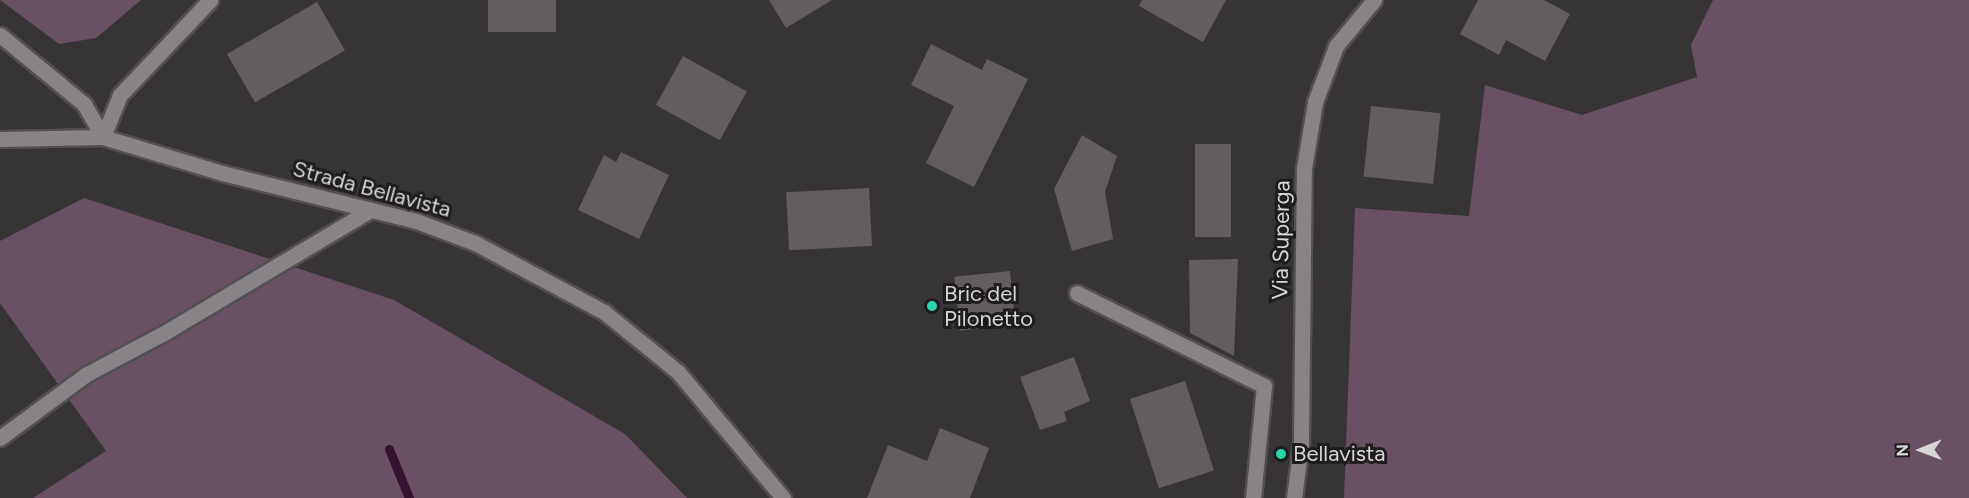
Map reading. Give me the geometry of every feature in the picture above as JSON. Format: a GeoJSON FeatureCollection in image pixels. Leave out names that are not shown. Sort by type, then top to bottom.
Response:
{"type":"FeatureCollection","features":[{"type":"Feature","properties":{"kind":"street"},"geometry":{"type":"LineString","coordinates":[[103,137],[120,95],[198,9],[210,0]]}},
{"type":"Feature","properties":{"kind":"street","name":"Via Superga"},"geometry":{"type":"LineString","coordinates":[[1294,498],[1301,443],[1304,168],[1315,102],[1336,46],[1374,0]]}},
{"type":"Feature","properties":{"kind":"street"},"geometry":{"type":"LineString","coordinates":[[0,35],[84,104],[103,137]]}},
{"type":"Feature","properties":{"kind":"street","name":"Strada Bellavista"},"geometry":{"type":"LineString","coordinates":[[0,139],[103,137],[222,173],[416,221],[475,243],[604,312],[678,372],[783,498]]}},
{"type":"Feature","properties":{"kind":"street"},"geometry":{"type":"LineString","coordinates":[[0,438],[85,375],[164,333],[370,210]]}},
{"type":"Feature","properties":{"kind":"street"},"geometry":{"type":"LineString","coordinates":[[1077,293],[1264,386],[1253,498]]}},
{"type":"Feature","properties":{"kind":"shaded area"},"geometry":{"type":"Polygon","coordinates":[[[0,0],[141,0],[96,38],[59,44],[0,0]]]}},
{"type":"Feature","properties":{"kind":"shaded area"},"geometry":{"type":"Polygon","coordinates":[[[1713,0],[1969,0],[1969,498],[1344,498],[1355,208],[1469,216],[1485,85],[1582,115],[1697,77],[1691,45],[1713,0]]]}},
{"type":"Feature","properties":{"kind":"shaded area"},"geometry":{"type":"Polygon","coordinates":[[[84,198],[394,300],[625,434],[687,498],[33,498],[106,451],[0,303],[0,241],[84,198]]]}},
{"type":"Feature","properties":{"kind":"building"},"geometry":{"type":"Polygon","coordinates":[[[488,0],[556,0],[556,32],[488,32],[488,0]]]}},
{"type":"Feature","properties":{"kind":"building"},"geometry":{"type":"Polygon","coordinates":[[[769,0],[832,0],[786,28],[769,0]]]}},
{"type":"Feature","properties":{"kind":"building"},"geometry":{"type":"Polygon","coordinates":[[[1142,0],[1226,0],[1203,42],[1139,6],[1142,0]]]}},
{"type":"Feature","properties":{"kind":"building"},"geometry":{"type":"Polygon","coordinates":[[[1478,0],[1544,0],[1570,14],[1545,61],[1506,40],[1499,55],[1460,34],[1478,0]]]}},
{"type":"Feature","properties":{"kind":"building"},"geometry":{"type":"Polygon","coordinates":[[[317,2],[345,50],[255,102],[227,54],[317,2]]]}},
{"type":"Feature","properties":{"kind":"building"},"geometry":{"type":"Polygon","coordinates":[[[931,44],[982,70],[987,59],[1028,79],[974,187],[926,163],[954,106],[911,85],[931,44]]]}},
{"type":"Feature","properties":{"kind":"building"},"geometry":{"type":"Polygon","coordinates":[[[683,56],[747,91],[720,140],[656,105],[683,56]]]}},
{"type":"Feature","properties":{"kind":"building"},"geometry":{"type":"Polygon","coordinates":[[[1371,106],[1441,113],[1433,184],[1364,177],[1371,106]]]}},
{"type":"Feature","properties":{"kind":"building"},"geometry":{"type":"Polygon","coordinates":[[[1082,135],[1117,156],[1105,192],[1113,239],[1072,251],[1054,189],[1082,135]]]}},
{"type":"Feature","properties":{"kind":"building"},"geometry":{"type":"Polygon","coordinates":[[[1195,144],[1231,144],[1231,237],[1195,237],[1195,144]]]}},
{"type":"Feature","properties":{"kind":"building"},"geometry":{"type":"Polygon","coordinates":[[[621,152],[669,175],[639,239],[578,210],[604,155],[616,162],[621,152]]]}},
{"type":"Feature","properties":{"kind":"building"},"geometry":{"type":"Polygon","coordinates":[[[869,188],[872,246],[789,250],[786,192],[869,188]]]}},
{"type":"Feature","properties":{"kind":"building"},"geometry":{"type":"Polygon","coordinates":[[[1238,259],[1234,356],[1190,333],[1189,260],[1238,259]]]}},
{"type":"Feature","properties":{"kind":"building"},"geometry":{"type":"Polygon","coordinates":[[[1010,271],[1016,325],[960,331],[954,277],[1010,271]]]}},
{"type":"Feature","properties":{"kind":"building"},"geometry":{"type":"Polygon","coordinates":[[[1074,357],[1090,401],[1064,412],[1067,421],[1040,430],[1020,377],[1074,357]]]}},
{"type":"Feature","properties":{"kind":"building"},"geometry":{"type":"Polygon","coordinates":[[[1185,381],[1214,470],[1159,488],[1130,399],[1185,381]]]}},
{"type":"Feature","properties":{"kind":"building"},"geometry":{"type":"Polygon","coordinates":[[[940,428],[989,448],[970,498],[867,498],[888,445],[927,461],[940,428]]]}},
{"type":"Feature","properties":{"kind":"waterway"},"geometry":{"type":"LineString","coordinates":[[389,449],[409,498]]}},
{"type":"Feature","properties":{"kind":"place","name":"Bric del Pilonetto"},"geometry":{"type":"Point","coordinates":[932,306]}},
{"type":"Feature","properties":{"kind":"place","name":"Bellavista"},"geometry":{"type":"Point","coordinates":[1281,454]}}]}
